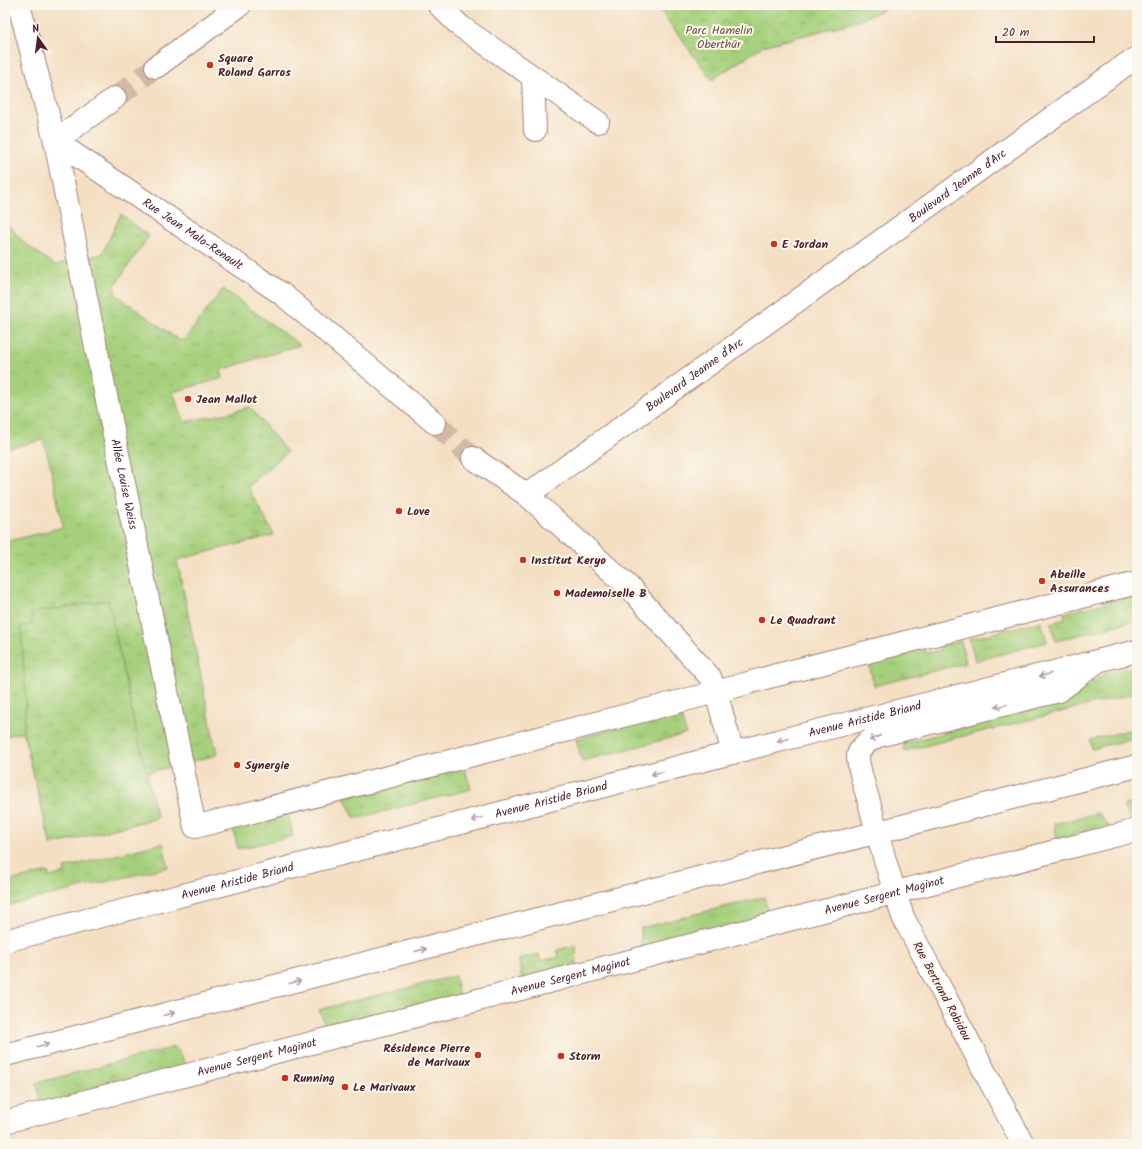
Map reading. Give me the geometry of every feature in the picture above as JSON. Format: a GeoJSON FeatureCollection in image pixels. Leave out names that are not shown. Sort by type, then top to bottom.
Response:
{"type":"FeatureCollection","features":[{"type":"Feature","properties":{"kind":"street"},"geometry":{"type":"LineString","coordinates":[[19,5],[55,141],[115,98]]}},
{"type":"Feature","properties":{"kind":"street"},"geometry":{"type":"LineString","coordinates":[[156,67],[240,5]]}},
{"type":"Feature","properties":{"kind":"street"},"geometry":{"type":"LineString","coordinates":[[440,5],[460,26],[598,122]]}},
{"type":"Feature","properties":{"kind":"street","name":"Boulevard Jeanne d'Arc"},"geometry":{"type":"LineString","coordinates":[[527,495],[1122,67],[1137,58]]}},
{"type":"Feature","properties":{"kind":"street"},"geometry":{"type":"LineString","coordinates":[[533,77],[535,130]]}},
{"type":"Feature","properties":{"kind":"street","name":"Rue Jean Malo-Renault"},"geometry":{"type":"LineString","coordinates":[[55,141],[282,294],[435,423]]}},
{"type":"Feature","properties":{"kind":"street","name":"Allée Louise Weiss"},"geometry":{"type":"LineString","coordinates":[[55,141],[195,826],[716,692]]}},
{"type":"Feature","properties":{"kind":"street"},"geometry":{"type":"LineString","coordinates":[[473,458],[527,495],[629,587],[710,677],[716,692],[733,753]]}},
{"type":"Feature","properties":{"kind":"street"},"geometry":{"type":"LineString","coordinates":[[716,692],[772,676],[1137,583]]}},
{"type":"Feature","properties":{"kind":"street","name":"Avenue Aristide Briand"},"geometry":{"type":"LineString","coordinates":[[5,941],[733,753],[1137,651]]}},
{"type":"Feature","properties":{"kind":"street","name":"Avenue Aristide Briand"},"geometry":{"type":"LineString","coordinates":[[877,832],[858,756],[861,748],[868,741],[878,736],[1059,691],[1098,661]]}},
{"type":"Feature","properties":{"kind":"street"},"geometry":{"type":"LineString","coordinates":[[5,1055],[1137,766]]}},
{"type":"Feature","properties":{"kind":"street","name":"Avenue Sergent Maginot"},"geometry":{"type":"LineString","coordinates":[[5,1122],[1137,830]]}},
{"type":"Feature","properties":{"kind":"street","name":"Rue Bertrand Robidou"},"geometry":{"type":"LineString","coordinates":[[877,832],[903,917],[1023,1144]]}},
{"type":"Feature","properties":{"kind":"green space","name":"Parc Hamelin Oberthür"},"geometry":{"type":"Polygon","coordinates":[[[656,5],[894,5],[855,22],[763,46],[712,80],[656,5]]]}},
{"type":"Feature","properties":{"kind":"green space"},"geometry":{"type":"Polygon","coordinates":[[[121,214],[149,236],[113,288],[116,290],[114,293],[180,341],[185,339],[223,289],[300,345],[221,370],[223,378],[173,392],[184,422],[250,407],[287,452],[248,487],[274,535],[177,560],[217,755],[146,773],[157,818],[51,845],[23,732],[5,736],[5,542],[63,527],[49,460],[43,440],[5,449],[5,221],[24,243],[55,265],[102,254],[121,214]]]}},
{"type":"Feature","properties":{"kind":"green space"},"geometry":{"type":"Polygon","coordinates":[[[1137,595],[1137,620],[1056,641],[1051,623],[1065,619],[1064,613],[1137,595]]]}},
{"type":"Feature","properties":{"kind":"green space"},"geometry":{"type":"Polygon","coordinates":[[[108,600],[157,818],[51,845],[23,731],[26,704],[21,626],[32,624],[31,613],[108,600]]]}},
{"type":"Feature","properties":{"kind":"green space"},"geometry":{"type":"Polygon","coordinates":[[[1041,621],[1047,642],[975,661],[969,639],[1041,621]]]}},
{"type":"Feature","properties":{"kind":"green space"},"geometry":{"type":"Polygon","coordinates":[[[961,641],[966,663],[874,686],[869,664],[925,649],[926,653],[940,650],[940,646],[961,641]]]}},
{"type":"Feature","properties":{"kind":"green space"},"geometry":{"type":"Polygon","coordinates":[[[1130,668],[1133,685],[1137,684],[1137,693],[904,751],[904,743],[1071,700],[1104,674],[1130,668]]]}},
{"type":"Feature","properties":{"kind":"green space"},"geometry":{"type":"Polygon","coordinates":[[[680,712],[686,734],[582,761],[576,739],[680,712]]]}},
{"type":"Feature","properties":{"kind":"green space"},"geometry":{"type":"Polygon","coordinates":[[[1137,728],[1137,737],[1092,749],[1090,740],[1137,728]]]}},
{"type":"Feature","properties":{"kind":"green space"},"geometry":{"type":"Polygon","coordinates":[[[464,767],[471,789],[355,819],[344,797],[369,790],[371,794],[388,791],[386,785],[464,767]]]}},
{"type":"Feature","properties":{"kind":"green space"},"geometry":{"type":"Polygon","coordinates":[[[1137,802],[1137,825],[1133,826],[1123,806],[1137,802]]]}},
{"type":"Feature","properties":{"kind":"green space"},"geometry":{"type":"Polygon","coordinates":[[[288,811],[293,836],[238,849],[232,825],[247,821],[248,825],[263,822],[262,817],[288,811]]]}},
{"type":"Feature","properties":{"kind":"green space"},"geometry":{"type":"Polygon","coordinates":[[[1098,813],[1113,831],[1096,836],[1094,829],[1072,834],[1074,842],[1059,846],[1054,824],[1098,813]]]}},
{"type":"Feature","properties":{"kind":"green space"},"geometry":{"type":"Polygon","coordinates":[[[163,843],[168,867],[5,906],[5,882],[48,872],[49,877],[65,873],[64,868],[163,843]]]}},
{"type":"Feature","properties":{"kind":"green space"},"geometry":{"type":"Polygon","coordinates":[[[764,897],[770,920],[641,952],[641,928],[764,897]]]}},
{"type":"Feature","properties":{"kind":"green space"},"geometry":{"type":"Polygon","coordinates":[[[576,945],[577,970],[522,984],[519,959],[539,954],[540,961],[559,957],[557,950],[576,945]]]}},
{"type":"Feature","properties":{"kind":"green space"},"geometry":{"type":"Polygon","coordinates":[[[455,976],[459,999],[328,1033],[319,1010],[455,976]]]}},
{"type":"Feature","properties":{"kind":"green space"},"geometry":{"type":"Polygon","coordinates":[[[175,1047],[189,1069],[42,1106],[36,1083],[175,1047]]]}},
{"type":"Feature","properties":{"kind":"tunnel"},"geometry":{"type":"LineString","coordinates":[[115,98],[156,67]]}},
{"type":"Feature","properties":{"kind":"tunnel"},"geometry":{"type":"LineString","coordinates":[[435,423],[473,458]]}},
{"type":"Feature","properties":{"kind":"place","name":"Square Roland Garros"},"geometry":{"type":"Point","coordinates":[210,65]}},
{"type":"Feature","properties":{"kind":"place","name":"E Jordan"},"geometry":{"type":"Point","coordinates":[774,244]}},
{"type":"Feature","properties":{"kind":"place","name":"Jean Mallot"},"geometry":{"type":"Point","coordinates":[188,399]}},
{"type":"Feature","properties":{"kind":"place","name":"Love"},"geometry":{"type":"Point","coordinates":[399,511]}},
{"type":"Feature","properties":{"kind":"place","name":"Institut Keryo"},"geometry":{"type":"Point","coordinates":[523,560]}},
{"type":"Feature","properties":{"kind":"place","name":"Abeille Assurances"},"geometry":{"type":"Point","coordinates":[1042,581]}},
{"type":"Feature","properties":{"kind":"place","name":"Mademoiselle B"},"geometry":{"type":"Point","coordinates":[557,593]}},
{"type":"Feature","properties":{"kind":"place","name":"Le Quadrant"},"geometry":{"type":"Point","coordinates":[762,620]}},
{"type":"Feature","properties":{"kind":"place","name":"Synergie"},"geometry":{"type":"Point","coordinates":[237,765]}},
{"type":"Feature","properties":{"kind":"place","name":"Résidence Pierre de Marivaux"},"geometry":{"type":"Point","coordinates":[478,1055]}},
{"type":"Feature","properties":{"kind":"place","name":"Storm"},"geometry":{"type":"Point","coordinates":[561,1056]}},
{"type":"Feature","properties":{"kind":"place","name":"Running"},"geometry":{"type":"Point","coordinates":[285,1078]}},
{"type":"Feature","properties":{"kind":"place","name":"Le Marivaux"},"geometry":{"type":"Point","coordinates":[345,1087]}}]}
